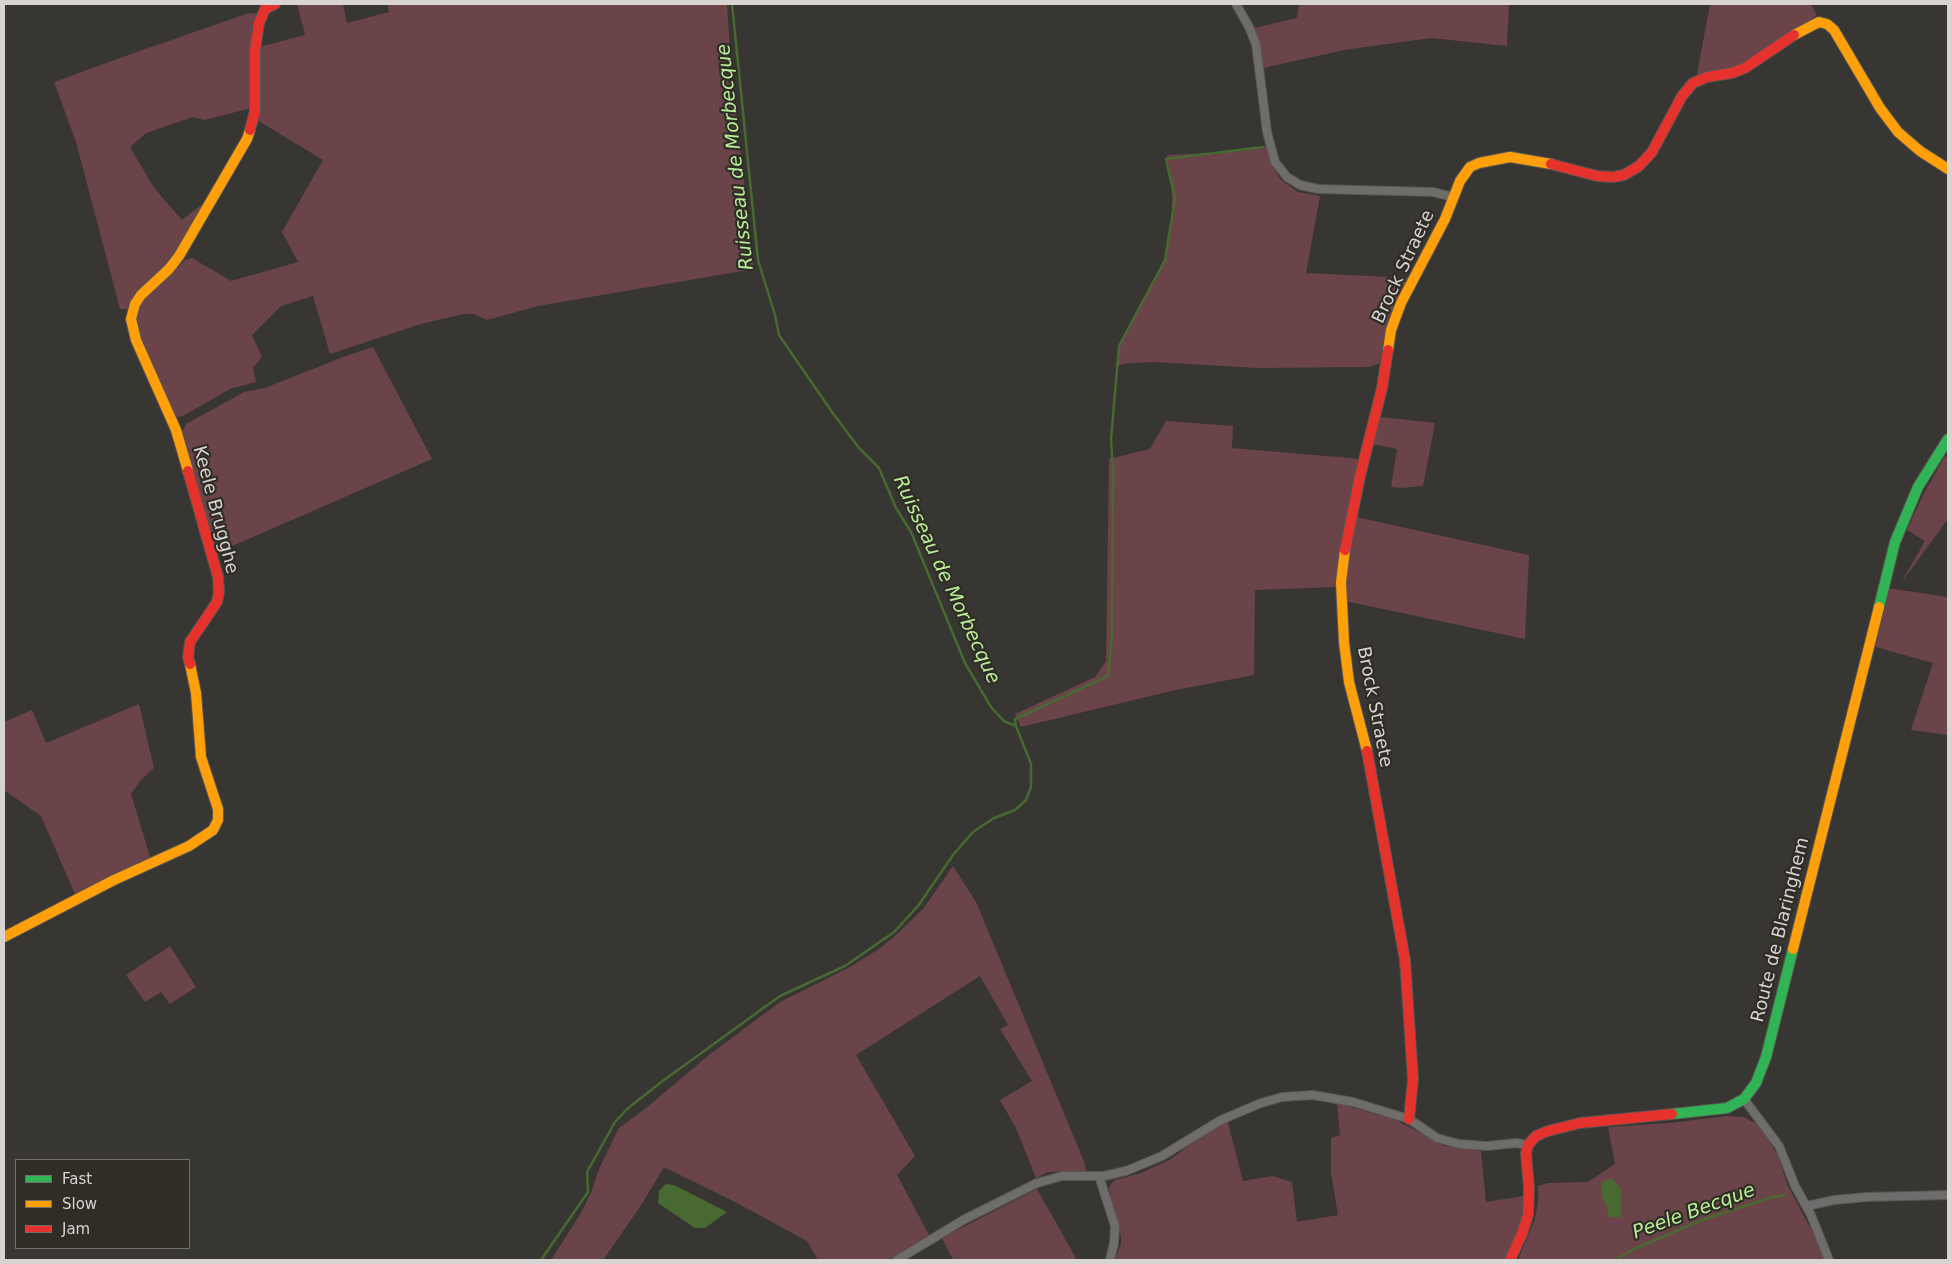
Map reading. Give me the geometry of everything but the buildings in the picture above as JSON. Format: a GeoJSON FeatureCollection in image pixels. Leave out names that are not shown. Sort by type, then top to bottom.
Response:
{"type":"FeatureCollection","features":[{"type":"Feature","properties":{"kind":"street","name":"Keele Brugghe"},"geometry":{"type":"LineString","coordinates":[[4,937],[108,883],[189,846],[213,830],[218,820],[218,809],[201,758],[196,693],[188,657],[190,642],[217,602],[218,577],[178,436],[136,340],[131,319],[135,304],[141,294],[169,269],[179,256],[247,139],[253,122],[255,50],[259,23],[265,9],[275,4]]}},
{"type":"Feature","properties":{"kind":"street"},"geometry":{"type":"LineString","coordinates":[[1236,4],[1256,44],[1267,132],[1275,162],[1287,177],[1300,185],[1318,189],[1433,192],[1453,197]]}},
{"type":"Feature","properties":{"kind":"street","name":"Brock Straete"},"geometry":{"type":"LineString","coordinates":[[1409,1119],[1412,1100],[1412,1071],[1405,960],[1366,750],[1350,689],[1345,648],[1341,582],[1343,559],[1382,388],[1391,330],[1398,309],[1445,219],[1463,176],[1470,167],[1478,163],[1499,158],[1529,159],[1608,177],[1630,172],[1643,162],[1656,147],[1682,96],[1693,83],[1702,78],[1732,73],[1746,68],[1807,27],[1819,22],[1827,24],[1834,30],[1880,108],[1898,132],[1920,151],[1948,169]]}},
{"type":"Feature","properties":{"kind":"street","name":"Route de Blaringhem"},"geometry":{"type":"LineString","coordinates":[[1744,1099],[1756,1083],[1766,1057],[1895,542],[1918,488],[1948,439]]}},
{"type":"Feature","properties":{"kind":"street"},"geometry":{"type":"LineString","coordinates":[[897,1260],[957,1224],[1036,1183],[1049,1178],[1068,1175],[1099,1176],[1120,1173],[1143,1165],[1168,1153],[1221,1120],[1261,1103],[1282,1097],[1313,1095],[1336,1098],[1409,1119],[1432,1135],[1452,1143],[1472,1146],[1516,1143],[1528,1145]]}},
{"type":"Feature","properties":{"kind":"street"},"geometry":{"type":"LineString","coordinates":[[1510,1260],[1524,1227],[1529,1209],[1526,1153],[1528,1145],[1533,1138],[1541,1133],[1571,1124],[1716,1110],[1732,1107],[1744,1099],[1779,1146],[1796,1186],[1807,1206],[1829,1260]]}},
{"type":"Feature","properties":{"kind":"street"},"geometry":{"type":"LineString","coordinates":[[1099,1176],[1114,1226],[1114,1244],[1110,1260]]}},
{"type":"Feature","properties":{"kind":"street"},"geometry":{"type":"LineString","coordinates":[[1807,1206],[1834,1200],[1867,1197],[1948,1195]]}},
{"type":"Feature","properties":{"kind":"shaded area"},"geometry":{"type":"Polygon","coordinates":[[[297,4],[343,4],[347,23],[389,12],[387,4],[727,4],[732,78],[754,269],[538,306],[487,320],[474,314],[463,314],[421,324],[330,354],[313,296],[281,306],[252,335],[262,357],[253,368],[256,382],[230,389],[183,416],[176,417],[138,338],[135,320],[139,304],[146,295],[164,281],[185,260],[192,258],[231,281],[298,262],[282,232],[323,160],[257,120],[259,47],[305,35],[297,4]]]}},
{"type":"Feature","properties":{"kind":"shaded area"},"geometry":{"type":"Polygon","coordinates":[[[1299,4],[1509,4],[1507,46],[1431,38],[1344,50],[1263,68],[1254,28],[1297,18],[1299,4]]]}},
{"type":"Feature","properties":{"kind":"shaded area"},"geometry":{"type":"Polygon","coordinates":[[[1710,4],[1811,4],[1817,15],[1765,53],[1729,70],[1697,74],[1710,4]]]}},
{"type":"Feature","properties":{"kind":"shaded area"},"geometry":{"type":"Polygon","coordinates":[[[252,13],[257,14],[250,60],[251,108],[205,120],[193,117],[146,133],[130,147],[154,188],[182,220],[209,199],[179,250],[162,270],[138,291],[128,309],[120,309],[76,142],[54,82],[252,13]]]}},
{"type":"Feature","properties":{"kind":"shaded area"},"geometry":{"type":"Polygon","coordinates":[[[1266,146],[1271,164],[1280,179],[1298,192],[1320,196],[1306,273],[1411,278],[1393,308],[1386,327],[1380,363],[1369,367],[1257,368],[1157,362],[1129,363],[1116,366],[1119,346],[1165,260],[1172,222],[1172,186],[1167,155],[1210,153],[1266,146]]]}},
{"type":"Feature","properties":{"kind":"shaded area"},"geometry":{"type":"Polygon","coordinates":[[[373,347],[432,459],[214,554],[182,433],[186,424],[244,392],[265,388],[373,347]]]}},
{"type":"Feature","properties":{"kind":"shaded area"},"geometry":{"type":"Polygon","coordinates":[[[1381,417],[1435,423],[1423,486],[1391,487],[1397,449],[1372,444],[1381,417]]]}},
{"type":"Feature","properties":{"kind":"shaded area"},"geometry":{"type":"Polygon","coordinates":[[[1166,421],[1233,426],[1232,448],[1361,459],[1343,531],[1338,587],[1255,590],[1254,675],[1171,691],[1021,727],[1015,714],[1095,677],[1106,661],[1109,459],[1150,449],[1166,421]]]}},
{"type":"Feature","properties":{"kind":"shaded area"},"geometry":{"type":"Polygon","coordinates":[[[1945,456],[1948,458],[1948,519],[1901,583],[1925,541],[1907,530],[1924,493],[1945,456]]]}},
{"type":"Feature","properties":{"kind":"shaded area"},"geometry":{"type":"Polygon","coordinates":[[[1356,517],[1529,555],[1525,639],[1345,601],[1345,585],[1356,517]]]}},
{"type":"Feature","properties":{"kind":"shaded area"},"geometry":{"type":"Polygon","coordinates":[[[1887,588],[1948,597],[1948,735],[1911,730],[1933,663],[1872,646],[1887,588]]]}},
{"type":"Feature","properties":{"kind":"shaded area"},"geometry":{"type":"Polygon","coordinates":[[[139,704],[154,768],[140,781],[131,794],[151,860],[75,894],[41,816],[4,790],[4,722],[32,710],[46,743],[139,704]]]}},
{"type":"Feature","properties":{"kind":"shaded area"},"geometry":{"type":"Polygon","coordinates":[[[953,866],[976,902],[1085,1164],[1086,1171],[1048,1172],[1036,1178],[1016,1128],[1000,1100],[1032,1081],[1000,1029],[1008,1025],[980,976],[856,1055],[915,1156],[897,1175],[929,1235],[889,1260],[818,1260],[807,1241],[737,1203],[664,1167],[640,1207],[603,1260],[551,1260],[581,1213],[599,1169],[619,1128],[645,1109],[709,1055],[780,1002],[850,967],[879,949],[923,909],[953,866]]]}},
{"type":"Feature","properties":{"kind":"shaded area"},"geometry":{"type":"Polygon","coordinates":[[[170,946],[196,987],[170,1004],[161,992],[145,1002],[126,975],[170,946]]]}},
{"type":"Feature","properties":{"kind":"shaded area"},"geometry":{"type":"Polygon","coordinates":[[[1337,1103],[1396,1120],[1444,1146],[1481,1151],[1486,1202],[1524,1196],[1524,1211],[1517,1233],[1504,1260],[1115,1260],[1121,1244],[1121,1237],[1109,1188],[1111,1184],[1115,1180],[1141,1173],[1171,1159],[1227,1119],[1243,1181],[1272,1176],[1292,1182],[1297,1222],[1338,1215],[1331,1173],[1331,1138],[1340,1135],[1337,1103]]]}},
{"type":"Feature","properties":{"kind":"shaded area"},"geometry":{"type":"Polygon","coordinates":[[[1727,1116],[1743,1117],[1757,1124],[1764,1133],[1777,1154],[1788,1186],[1815,1237],[1824,1260],[1518,1260],[1535,1219],[1538,1186],[1548,1183],[1588,1182],[1615,1164],[1608,1127],[1670,1123],[1727,1116]]]}},
{"type":"Feature","properties":{"kind":"shaded area"},"geometry":{"type":"Polygon","coordinates":[[[1612,1178],[1621,1189],[1621,1217],[1608,1217],[1607,1207],[1601,1195],[1602,1182],[1612,1178]]]}},
{"type":"Feature","properties":{"kind":"shaded area"},"geometry":{"type":"Polygon","coordinates":[[[666,1184],[674,1185],[727,1212],[705,1228],[695,1228],[658,1203],[659,1191],[666,1184]]]}},
{"type":"Feature","properties":{"kind":"shaded area"},"geometry":{"type":"Polygon","coordinates":[[[1037,1189],[1077,1260],[953,1260],[942,1238],[1037,1189]]]}},
{"type":"Feature","properties":{"kind":"waterway","name":"Ruisseau de Morbecque"},"geometry":{"type":"LineString","coordinates":[[541,1260],[588,1192],[587,1172],[615,1122],[627,1109],[780,996],[845,966],[894,932],[918,906],[953,855],[973,832],[994,818],[1015,810],[1026,800],[1031,787],[1031,764],[1016,726],[1004,721],[991,707],[965,663],[911,532],[896,508],[879,468],[859,448],[779,335],[775,315],[758,260],[732,4]]}},
{"type":"Feature","properties":{"kind":"waterway"},"geometry":{"type":"LineString","coordinates":[[1016,726],[1015,719],[1108,676],[1112,634],[1113,469],[1111,440],[1119,346],[1165,260],[1175,199],[1166,159],[1263,147]]}},
{"type":"Feature","properties":{"kind":"waterway","name":"Peele Becque"},"geometry":{"type":"LineString","coordinates":[[1615,1260],[1634,1249],[1702,1220],[1769,1198],[1785,1195]]}},
{"type":"Feature","properties":{"kind":"traffic: fast"},"geometry":{"type":"LineString","coordinates":[[1879,607],[1895,542],[1918,487],[1948,439]]}},
{"type":"Feature","properties":{"kind":"traffic: fast"},"geometry":{"type":"LineString","coordinates":[[1672,1114],[1727,1108],[1744,1099],[1756,1083],[1766,1057],[1793,949]]}},
{"type":"Feature","properties":{"kind":"traffic: slow"},"geometry":{"type":"LineString","coordinates":[[1794,35],[1819,22],[1827,24],[1834,30],[1880,108],[1898,132],[1920,151],[1948,169]]}},
{"type":"Feature","properties":{"kind":"traffic: slow"},"geometry":{"type":"LineString","coordinates":[[188,471],[176,430],[136,340],[131,319],[135,304],[141,295],[169,269],[179,256],[247,139],[250,130]]}},
{"type":"Feature","properties":{"kind":"traffic: slow"},"geometry":{"type":"LineString","coordinates":[[1388,350],[1391,330],[1401,303],[1445,219],[1460,181],[1470,167],[1479,163],[1510,157],[1551,164]]}},
{"type":"Feature","properties":{"kind":"traffic: slow"},"geometry":{"type":"LineString","coordinates":[[1345,550],[1341,582],[1344,642],[1349,682],[1367,751]]}},
{"type":"Feature","properties":{"kind":"traffic: slow"},"geometry":{"type":"LineString","coordinates":[[1793,949],[1879,607]]}},
{"type":"Feature","properties":{"kind":"traffic: slow"},"geometry":{"type":"LineString","coordinates":[[4,937],[114,880],[189,846],[213,830],[218,820],[218,809],[201,757],[196,693],[190,664]]}},
{"type":"Feature","properties":{"kind":"traffic: jam"},"geometry":{"type":"LineString","coordinates":[[250,130],[255,111],[255,50],[259,23],[265,9],[275,4]]}},
{"type":"Feature","properties":{"kind":"traffic: jam"},"geometry":{"type":"LineString","coordinates":[[1551,164],[1597,176],[1613,177],[1624,175],[1639,166],[1652,152],[1682,96],[1693,83],[1707,77],[1732,73],[1745,68],[1794,35]]}},
{"type":"Feature","properties":{"kind":"traffic: jam"},"geometry":{"type":"LineString","coordinates":[[1345,550],[1360,476],[1382,388],[1388,350]]}},
{"type":"Feature","properties":{"kind":"traffic: jam"},"geometry":{"type":"LineString","coordinates":[[188,471],[218,577],[219,592],[217,602],[190,642],[188,657],[190,664]]}},
{"type":"Feature","properties":{"kind":"traffic: jam"},"geometry":{"type":"LineString","coordinates":[[1367,751],[1405,960],[1413,1079],[1409,1119]]}},
{"type":"Feature","properties":{"kind":"traffic: jam"},"geometry":{"type":"LineString","coordinates":[[1510,1260],[1528,1215],[1529,1189],[1526,1153],[1528,1145],[1536,1136],[1580,1123],[1672,1114]]}}]}
